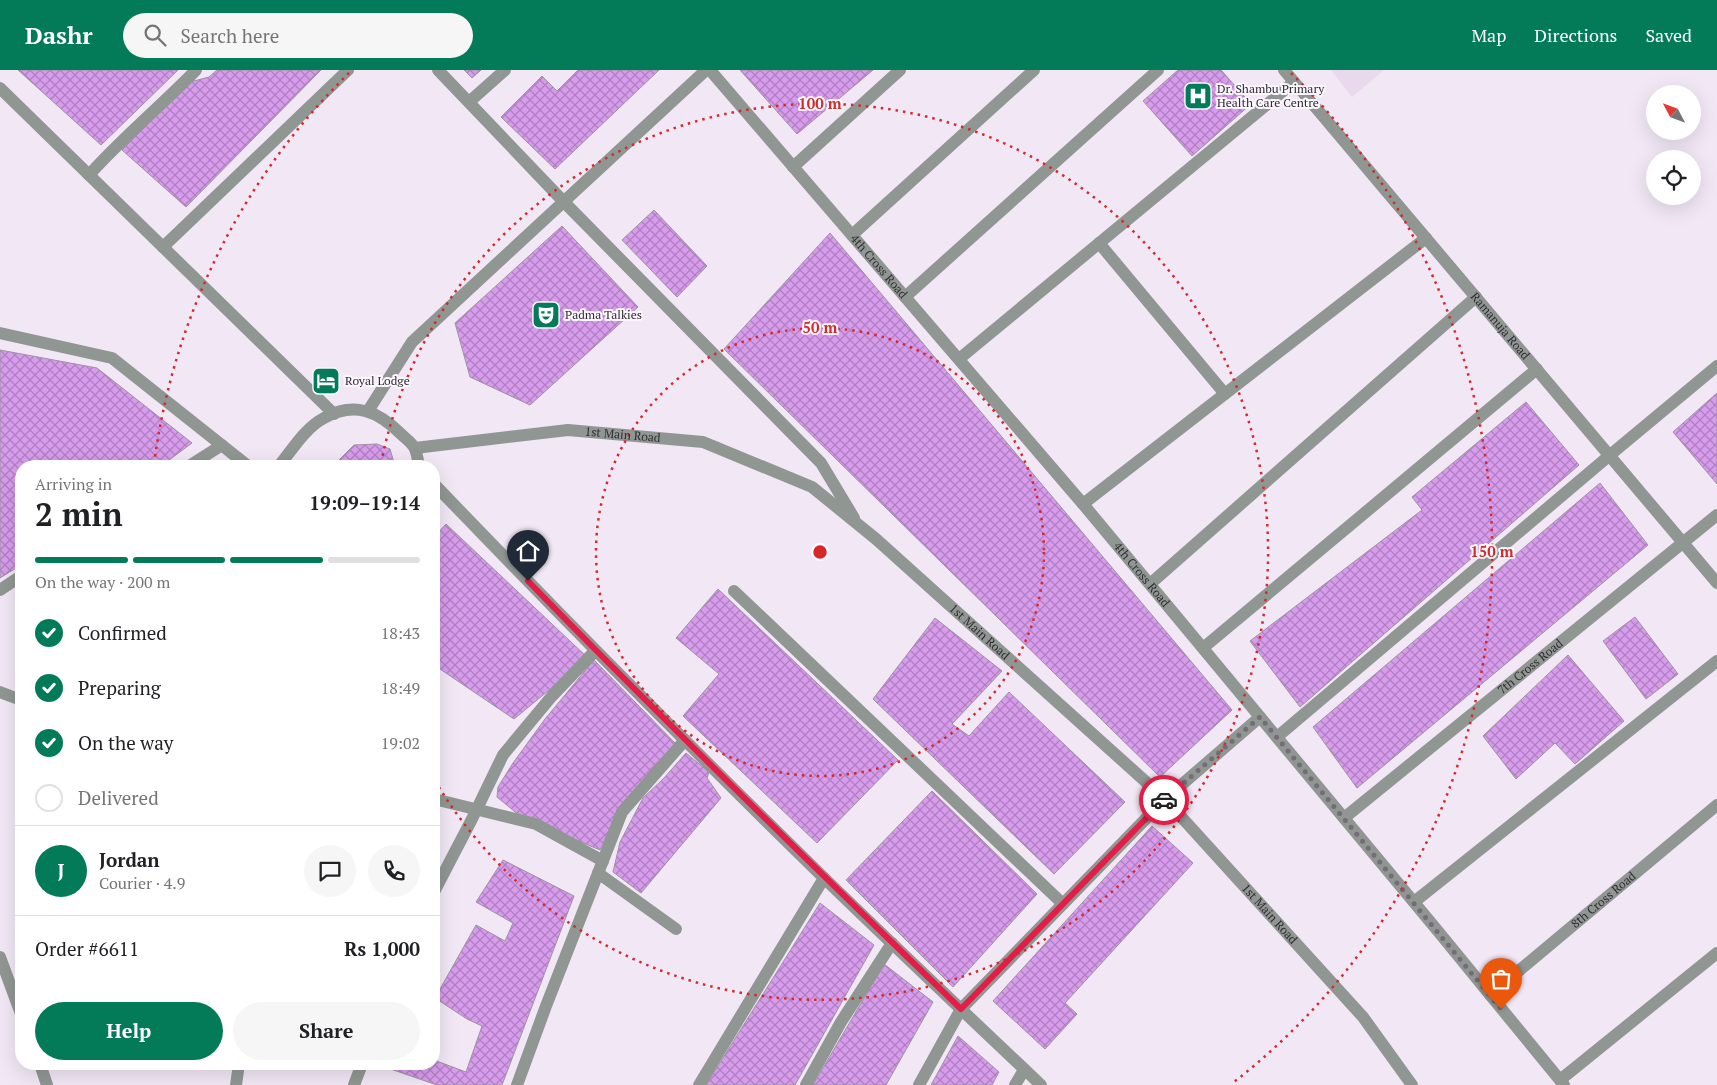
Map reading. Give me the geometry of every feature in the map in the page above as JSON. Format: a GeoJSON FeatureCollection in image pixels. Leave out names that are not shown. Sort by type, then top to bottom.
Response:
{"type":"FeatureCollection","features":[{"type":"Feature","properties":{"kind":"street"},"geometry":{"type":"LineString","coordinates":[[89,175],[114,147],[165,102],[196,70]]}},
{"type":"Feature","properties":{"kind":"street"},"geometry":{"type":"LineString","coordinates":[[163,247],[348,70]]}},
{"type":"Feature","properties":{"kind":"street"},"geometry":{"type":"LineString","coordinates":[[438,70],[564,202],[821,463],[858,525]]}},
{"type":"Feature","properties":{"kind":"street"},"geometry":{"type":"LineString","coordinates":[[469,102],[505,70]]}},
{"type":"Feature","properties":{"kind":"street"},"geometry":{"type":"LineString","coordinates":[[368,411],[412,342],[706,70]]}},
{"type":"Feature","properties":{"kind":"street","name":"4th Cross Road"},"geometry":{"type":"LineString","coordinates":[[710,70],[1083,504],[1562,1083]]}},
{"type":"Feature","properties":{"kind":"street"},"geometry":{"type":"LineString","coordinates":[[793,167],[900,70]]}},
{"type":"Feature","properties":{"kind":"street"},"geometry":{"type":"LineString","coordinates":[[852,234],[1034,70]]}},
{"type":"Feature","properties":{"kind":"street"},"geometry":{"type":"LineString","coordinates":[[905,297],[1158,70]]}},
{"type":"Feature","properties":{"kind":"street","name":"Ramanuja Road"},"geometry":{"type":"LineString","coordinates":[[1284,70],[1717,582]]}},
{"type":"Feature","properties":{"kind":"street"},"geometry":{"type":"LineString","coordinates":[[959,359],[1294,82]]}},
{"type":"Feature","properties":{"kind":"street"},"geometry":{"type":"LineString","coordinates":[[0,88],[334,414]]}},
{"type":"Feature","properties":{"kind":"street"},"geometry":{"type":"LineString","coordinates":[[1083,504],[1426,238]]}},
{"type":"Feature","properties":{"kind":"street"},"geometry":{"type":"LineString","coordinates":[[1099,243],[1225,394]]}},
{"type":"Feature","properties":{"kind":"street"},"geometry":{"type":"LineString","coordinates":[[1150,584],[1476,297]]}},
{"type":"Feature","properties":{"kind":"street"},"geometry":{"type":"LineString","coordinates":[[0,333],[112,358],[241,460]]}},
{"type":"Feature","properties":{"kind":"street"},"geometry":{"type":"LineString","coordinates":[[1277,737],[1717,366]]}},
{"type":"Feature","properties":{"kind":"street"},"geometry":{"type":"LineString","coordinates":[[1203,648],[1537,369]]}},
{"type":"Feature","properties":{"kind":"street"},"geometry":{"type":"LineString","coordinates":[[284,460],[306,432],[323,418],[354,410],[368,411],[388,422],[414,448],[417,460]]}},
{"type":"Feature","properties":{"kind":"street","name":"1st Main Road"},"geometry":{"type":"LineString","coordinates":[[414,448],[568,430],[703,442],[812,487],[858,525],[1165,799],[1363,1018],[1412,1085]]}},
{"type":"Feature","properties":{"kind":"street"},"geometry":{"type":"LineString","coordinates":[[198,460],[222,445]]}},
{"type":"Feature","properties":{"kind":"street"},"geometry":{"type":"LineString","coordinates":[[440,490],[595,651],[824,878],[1041,1085]]}},
{"type":"Feature","properties":{"kind":"street","name":"7th Cross Road"},"geometry":{"type":"LineString","coordinates":[[1344,818],[1717,515]]}},
{"type":"Feature","properties":{"kind":"street"},"geometry":{"type":"LineString","coordinates":[[0,590],[15,580]]}},
{"type":"Feature","properties":{"kind":"street"},"geometry":{"type":"LineString","coordinates":[[734,591],[1063,904]]}},
{"type":"Feature","properties":{"kind":"street"},"geometry":{"type":"LineString","coordinates":[[440,880],[503,755],[552,696],[595,651]]}},
{"type":"Feature","properties":{"kind":"street"},"geometry":{"type":"LineString","coordinates":[[1414,902],[1717,661]]}},
{"type":"Feature","properties":{"kind":"street"},"geometry":{"type":"LineString","coordinates":[[0,692],[15,698]]}},
{"type":"Feature","properties":{"kind":"street"},"geometry":{"type":"LineString","coordinates":[[919,1085],[961,1009],[1165,799],[1260,717]]}},
{"type":"Feature","properties":{"kind":"street"},"geometry":{"type":"LineString","coordinates":[[517,1085],[622,812],[685,740]]}},
{"type":"Feature","properties":{"kind":"street"},"geometry":{"type":"LineString","coordinates":[[440,800],[536,824],[600,867],[676,930]]}},
{"type":"Feature","properties":{"kind":"street","name":"8th Cross Road"},"geometry":{"type":"LineString","coordinates":[[1490,995],[1717,805]]}},
{"type":"Feature","properties":{"kind":"street"},"geometry":{"type":"LineString","coordinates":[[699,1085],[824,878]]}},
{"type":"Feature","properties":{"kind":"street"},"geometry":{"type":"LineString","coordinates":[[806,1085],[841,1022],[892,943]]}},
{"type":"Feature","properties":{"kind":"street"},"geometry":{"type":"LineString","coordinates":[[1562,1083],[1717,953]]}},
{"type":"Feature","properties":{"kind":"street"},"geometry":{"type":"LineString","coordinates":[[0,957],[15,998]]}},
{"type":"Feature","properties":{"kind":"street"},"geometry":{"type":"LineString","coordinates":[[42,1070],[48,1085]]}},
{"type":"Feature","properties":{"kind":"street"},"geometry":{"type":"LineString","coordinates":[[236,1085],[238,1070]]}},
{"type":"Feature","properties":{"kind":"street"},"geometry":{"type":"LineString","coordinates":[[354,1085],[360,1070]]}},
{"type":"Feature","properties":{"kind":"street"},"geometry":{"type":"LineString","coordinates":[[1016,1085],[1024,1070]]}},
{"type":"Feature","properties":{"kind":"shaded area"},"geometry":{"type":"Polygon","coordinates":[[[1331,70],[1384,70],[1352,97],[1331,70]]]}},
{"type":"Feature","properties":{"kind":"building"},"geometry":{"type":"Polygon","coordinates":[[[18,70],[178,70],[101,145],[18,70]]]}},
{"type":"Feature","properties":{"kind":"building"},"geometry":{"type":"Polygon","coordinates":[[[217,70],[321,70],[186,207],[122,150],[190,82],[209,77],[217,70]]]}},
{"type":"Feature","properties":{"kind":"building"},"geometry":{"type":"Polygon","coordinates":[[[464,70],[481,70],[472,78],[464,70]]]}},
{"type":"Feature","properties":{"kind":"building"},"geometry":{"type":"Polygon","coordinates":[[[578,70],[659,70],[555,169],[501,117],[542,76],[557,91],[578,70]]]}},
{"type":"Feature","properties":{"kind":"building"},"geometry":{"type":"Polygon","coordinates":[[[740,70],[873,70],[797,134],[740,70]]]}},
{"type":"Feature","properties":{"kind":"building"},"geometry":{"type":"Polygon","coordinates":[[[1178,70],[1221,70],[1251,104],[1192,156],[1143,101],[1178,70]]]}},
{"type":"Feature","properties":{"kind":"building"},"geometry":{"type":"Polygon","coordinates":[[[654,210],[707,266],[677,297],[622,240],[654,210]]]}},
{"type":"Feature","properties":{"kind":"building","name":"Padma Talkies"},"geometry":{"type":"Polygon","coordinates":[[[562,226],[638,307],[530,405],[470,377],[455,323],[562,226]]]}},
{"type":"Feature","properties":{"kind":"building"},"geometry":{"type":"Polygon","coordinates":[[[830,233],[1232,710],[1160,777],[724,349],[830,233]]]}},
{"type":"Feature","properties":{"kind":"building"},"geometry":{"type":"Polygon","coordinates":[[[0,350],[97,368],[192,443],[169,460],[15,460],[15,569],[0,578],[0,350]]]}},
{"type":"Feature","properties":{"kind":"building"},"geometry":{"type":"Polygon","coordinates":[[[1717,393],[1717,484],[1673,432],[1717,393]]]}},
{"type":"Feature","properties":{"kind":"building"},"geometry":{"type":"Polygon","coordinates":[[[1526,402],[1579,465],[1300,707],[1250,641],[1422,510],[1412,497],[1526,402]]]}},
{"type":"Feature","properties":{"kind":"building"},"geometry":{"type":"Polygon","coordinates":[[[377,444],[390,449],[393,460],[339,460],[354,445],[377,444]]]}},
{"type":"Feature","properties":{"kind":"building"},"geometry":{"type":"Polygon","coordinates":[[[1600,483],[1648,545],[1357,788],[1313,727],[1600,483]]]}},
{"type":"Feature","properties":{"kind":"building"},"geometry":{"type":"Polygon","coordinates":[[[446,524],[588,658],[514,719],[440,669],[440,530],[446,524]]]}},
{"type":"Feature","properties":{"kind":"building"},"geometry":{"type":"Polygon","coordinates":[[[718,589],[898,760],[817,843],[683,716],[719,674],[676,638],[718,589]]]}},
{"type":"Feature","properties":{"kind":"building"},"geometry":{"type":"Polygon","coordinates":[[[1635,617],[1678,674],[1646,699],[1603,641],[1635,617]]]}},
{"type":"Feature","properties":{"kind":"building"},"geometry":{"type":"Polygon","coordinates":[[[935,618],[1002,671],[952,724],[969,736],[1009,692],[1125,802],[1054,874],[873,699],[935,618]]]}},
{"type":"Feature","properties":{"kind":"building"},"geometry":{"type":"Polygon","coordinates":[[[1568,655],[1624,721],[1575,764],[1555,743],[1516,779],[1483,736],[1568,655]]]}},
{"type":"Feature","properties":{"kind":"building"},"geometry":{"type":"Polygon","coordinates":[[[594,660],[676,744],[619,809],[600,850],[520,816],[497,797],[498,787],[513,763],[545,719],[594,660]]]}},
{"type":"Feature","properties":{"kind":"building"},"geometry":{"type":"Polygon","coordinates":[[[686,753],[709,772],[707,778],[721,798],[641,893],[613,872],[620,842],[643,798],[686,753]]]}},
{"type":"Feature","properties":{"kind":"building"},"geometry":{"type":"Polygon","coordinates":[[[932,791],[1037,894],[953,987],[846,880],[932,791]]]}},
{"type":"Feature","properties":{"kind":"building"},"geometry":{"type":"Polygon","coordinates":[[[1152,826],[1193,863],[1065,1003],[1077,1014],[1045,1049],[993,1001],[1152,826]]]}},
{"type":"Feature","properties":{"kind":"building"},"geometry":{"type":"Polygon","coordinates":[[[503,860],[574,896],[502,1085],[437,1085],[393,1070],[440,1070],[440,1062],[466,1072],[482,1026],[467,1019],[440,1001],[440,989],[476,925],[505,941],[513,923],[476,902],[503,860]]]}},
{"type":"Feature","properties":{"kind":"building"},"geometry":{"type":"Polygon","coordinates":[[[820,903],[874,945],[795,1085],[706,1085],[820,903]]]}},
{"type":"Feature","properties":{"kind":"building"},"geometry":{"type":"Polygon","coordinates":[[[884,964],[933,1002],[886,1085],[813,1085],[884,964]]]}},
{"type":"Feature","properties":{"kind":"building"},"geometry":{"type":"Polygon","coordinates":[[[958,1036],[999,1072],[992,1085],[931,1085],[958,1036]]]}},
{"type":"Feature","properties":{"kind":"way so far"},"geometry":{"type":"LineString","coordinates":[[1164,800],[1260,717],[1501,1009]]}},
{"type":"Feature","properties":{"kind":"place","name":"Dr. Shambu Primary Health Care Centre"},"geometry":{"type":"Point","coordinates":[1198,96]}},
{"type":"Feature","properties":{"kind":"place","name":"Padma Talkies"},"geometry":{"type":"Point","coordinates":[546,315]}},
{"type":"Feature","properties":{"kind":"place","name":"Royal Lodge"},"geometry":{"type":"Point","coordinates":[326,381]}},
{"type":"Feature","properties":{"kind":"route"},"geometry":{"type":"LineString","coordinates":[[528,581],[698,754],[961,1009],[1164,800]]}}]}
